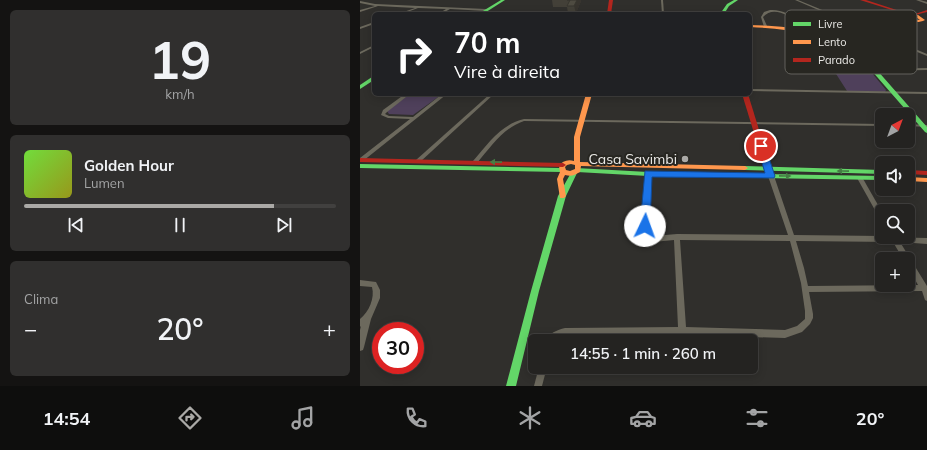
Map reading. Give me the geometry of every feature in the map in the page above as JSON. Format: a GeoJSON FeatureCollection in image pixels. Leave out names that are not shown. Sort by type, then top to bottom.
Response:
{"type":"FeatureCollection","features":[{"type":"Feature","properties":{"kind":"street"},"geometry":{"type":"LineString","coordinates":[[360,2],[379,5],[450,8],[483,12],[503,0]]}},
{"type":"Feature","properties":{"kind":"street"},"geometry":{"type":"LineString","coordinates":[[609,12],[611,0]]}},
{"type":"Feature","properties":{"kind":"street"},"geometry":{"type":"LineString","coordinates":[[662,0],[663,12]]}},
{"type":"Feature","properties":{"kind":"street"},"geometry":{"type":"LineString","coordinates":[[723,12],[728,5],[736,0]]}},
{"type":"Feature","properties":{"kind":"street"},"geometry":{"type":"LineString","coordinates":[[796,0],[820,10]]}},
{"type":"Feature","properties":{"kind":"street"},"geometry":{"type":"LineString","coordinates":[[862,0],[892,10]]}},
{"type":"Feature","properties":{"kind":"street"},"geometry":{"type":"LineString","coordinates":[[917,0],[927,3]]}},
{"type":"Feature","properties":{"kind":"street"},"geometry":{"type":"LineString","coordinates":[[360,11],[379,5]]}},
{"type":"Feature","properties":{"kind":"street"},"geometry":{"type":"LineString","coordinates":[[405,12],[419,7]]}},
{"type":"Feature","properties":{"kind":"street"},"geometry":{"type":"LineString","coordinates":[[442,12],[450,8]]}},
{"type":"Feature","properties":{"kind":"street"},"geometry":{"type":"LineString","coordinates":[[765,26],[762,17],[765,12],[772,10],[785,14]]}},
{"type":"Feature","properties":{"kind":"street"},"geometry":{"type":"LineString","coordinates":[[918,19],[927,11]]}},
{"type":"Feature","properties":{"kind":"street"},"geometry":{"type":"LineString","coordinates":[[360,28],[372,24]]}},
{"type":"Feature","properties":{"kind":"street"},"geometry":{"type":"LineString","coordinates":[[752,26],[785,28]]}},
{"type":"Feature","properties":{"kind":"street"},"geometry":{"type":"LineString","coordinates":[[360,53],[372,47]]}},
{"type":"Feature","properties":{"kind":"street"},"geometry":{"type":"LineString","coordinates":[[917,51],[927,55]]}},
{"type":"Feature","properties":{"kind":"street"},"geometry":{"type":"LineString","coordinates":[[917,69],[927,69]]}},
{"type":"Feature","properties":{"kind":"street"},"geometry":{"type":"LineString","coordinates":[[877,74],[924,126],[927,132]]}},
{"type":"Feature","properties":{"kind":"street"},"geometry":{"type":"LineString","coordinates":[[360,87],[372,79]]}},
{"type":"Feature","properties":{"kind":"street"},"geometry":{"type":"LineString","coordinates":[[752,90],[927,93]]}},
{"type":"Feature","properties":{"kind":"street"},"geometry":{"type":"LineString","coordinates":[[405,96],[382,113],[384,116],[388,117],[414,118]]}},
{"type":"Feature","properties":{"kind":"street"},"geometry":{"type":"LineString","coordinates":[[360,162],[442,96]]}},
{"type":"Feature","properties":{"kind":"street"},"geometry":{"type":"LineString","coordinates":[[418,161],[490,96]]}},
{"type":"Feature","properties":{"kind":"street"},"geometry":{"type":"LineString","coordinates":[[511,386],[535,291],[562,196],[577,168],[575,153],[581,122],[588,96]]}},
{"type":"Feature","properties":{"kind":"street"},"geometry":{"type":"LineString","coordinates":[[557,334],[565,332],[682,331],[773,335],[795,332],[806,324],[809,317],[806,289],[792,238],[746,96]]}},
{"type":"Feature","properties":{"kind":"street"},"geometry":{"type":"LineString","coordinates":[[475,162],[508,126],[517,121],[524,120],[581,122],[754,122],[875,125]]}},
{"type":"Feature","properties":{"kind":"street"},"geometry":{"type":"LineString","coordinates":[[562,196],[560,187],[563,168],[575,153]]}},
{"type":"Feature","properties":{"kind":"street"},"geometry":{"type":"LineString","coordinates":[[360,162],[475,162],[563,168],[568,174],[577,168],[770,173],[875,178]]}},
{"type":"Feature","properties":{"kind":"street"},"geometry":{"type":"LineString","coordinates":[[360,162],[563,168],[571,162],[577,168],[648,174],[875,172]]}},
{"type":"Feature","properties":{"kind":"street"},"geometry":{"type":"LineString","coordinates":[[915,172],[927,173]]}},
{"type":"Feature","properties":{"kind":"street"},"geometry":{"type":"LineString","coordinates":[[648,174],[645,232],[647,236],[653,239],[677,237],[875,238]]}},
{"type":"Feature","properties":{"kind":"street"},"geometry":{"type":"LineString","coordinates":[[860,178],[875,205]]}},
{"type":"Feature","properties":{"kind":"street"},"geometry":{"type":"LineString","coordinates":[[915,179],[927,180]]}},
{"type":"Feature","properties":{"kind":"street"},"geometry":{"type":"LineString","coordinates":[[677,237],[682,331]]}},
{"type":"Feature","properties":{"kind":"street"},"geometry":{"type":"LineString","coordinates":[[915,240],[927,241]]}},
{"type":"Feature","properties":{"kind":"street"},"geometry":{"type":"LineString","coordinates":[[915,273],[925,289],[927,298]]}},
{"type":"Feature","properties":{"kind":"street"},"geometry":{"type":"LineString","coordinates":[[360,283],[374,284],[378,292],[376,300],[367,318],[360,347]]}},
{"type":"Feature","properties":{"kind":"street"},"geometry":{"type":"LineString","coordinates":[[806,289],[925,289]]}},
{"type":"Feature","properties":{"kind":"street"},"geometry":{"type":"LineString","coordinates":[[360,323],[367,318]]}},
{"type":"Feature","properties":{"kind":"street"},"geometry":{"type":"LineString","coordinates":[[538,386],[541,374]]}},
{"type":"Feature","properties":{"kind":"shaded area"},"geometry":{"type":"Polygon","coordinates":[[[836,74],[873,74],[886,90],[885,92],[847,91],[836,74]]]}},
{"type":"Feature","properties":{"kind":"shaded area"},"geometry":{"type":"Polygon","coordinates":[[[407,96],[440,96],[413,115],[389,114],[387,111],[407,96]]]}},
{"type":"Feature","properties":{"kind":"building"},"geometry":{"type":"Polygon","coordinates":[[[570,0],[577,0],[574,6],[567,6],[570,0]]]}},
{"type":"Feature","properties":{"kind":"traffic: fast"},"geometry":{"type":"LineString","coordinates":[[483,12],[503,0]]}},
{"type":"Feature","properties":{"kind":"traffic: fast"},"geometry":{"type":"LineString","coordinates":[[723,12],[728,5],[736,0]]}},
{"type":"Feature","properties":{"kind":"traffic: fast"},"geometry":{"type":"LineString","coordinates":[[877,74],[927,131]]}},
{"type":"Feature","properties":{"kind":"traffic: fast"},"geometry":{"type":"LineString","coordinates":[[360,87],[372,79]]}},
{"type":"Feature","properties":{"kind":"traffic: fast"},"geometry":{"type":"LineString","coordinates":[[360,166],[561,170]]}},
{"type":"Feature","properties":{"kind":"traffic: fast"},"geometry":{"type":"LineString","coordinates":[[745,168],[875,172]]}},
{"type":"Feature","properties":{"kind":"traffic: fast"},"geometry":{"type":"LineString","coordinates":[[578,170],[648,174],[875,178]]}},
{"type":"Feature","properties":{"kind":"traffic: fast"},"geometry":{"type":"LineString","coordinates":[[511,386],[535,291],[562,196],[574,173]]}},
{"type":"Feature","properties":{"kind":"traffic: slow"},"geometry":{"type":"LineString","coordinates":[[917,16],[923,20],[917,21]]}},
{"type":"Feature","properties":{"kind":"traffic: slow"},"geometry":{"type":"LineString","coordinates":[[752,26],[785,28]]}},
{"type":"Feature","properties":{"kind":"traffic: slow"},"geometry":{"type":"LineString","coordinates":[[577,163],[577,137],[588,96]]}},
{"type":"Feature","properties":{"kind":"traffic: slow"},"geometry":{"type":"LineString","coordinates":[[571,162],[578,164],[578,170],[571,174],[563,172],[562,166],[565,163],[571,162]]}},
{"type":"Feature","properties":{"kind":"traffic: slow"},"geometry":{"type":"LineString","coordinates":[[578,164],[745,168]]}},
{"type":"Feature","properties":{"kind":"traffic: slow"},"geometry":{"type":"LineString","coordinates":[[562,196],[560,179],[563,172]]}},
{"type":"Feature","properties":{"kind":"traffic: slow"},"geometry":{"type":"LineString","coordinates":[[915,179],[927,180]]}},
{"type":"Feature","properties":{"kind":"traffic: jam"},"geometry":{"type":"LineString","coordinates":[[609,12],[611,0]]}},
{"type":"Feature","properties":{"kind":"traffic: jam"},"geometry":{"type":"LineString","coordinates":[[862,0],[895,10]]}},
{"type":"Feature","properties":{"kind":"traffic: jam"},"geometry":{"type":"LineString","coordinates":[[917,14],[927,11]]}},
{"type":"Feature","properties":{"kind":"traffic: jam"},"geometry":{"type":"LineString","coordinates":[[746,96],[769,172]]}},
{"type":"Feature","properties":{"kind":"traffic: jam"},"geometry":{"type":"LineString","coordinates":[[360,160],[563,165]]}},
{"type":"Feature","properties":{"kind":"traffic: jam"},"geometry":{"type":"LineString","coordinates":[[915,172],[927,173]]}},
{"type":"Feature","properties":{"kind":"place","name":"Casa Savimbi"},"geometry":{"type":"Point","coordinates":[685,159]}},
{"type":"Feature","properties":{"kind":"route"},"geometry":{"type":"LineString","coordinates":[[645,226],[648,174],[723,174],[771,176],[761,146]]}}]}
